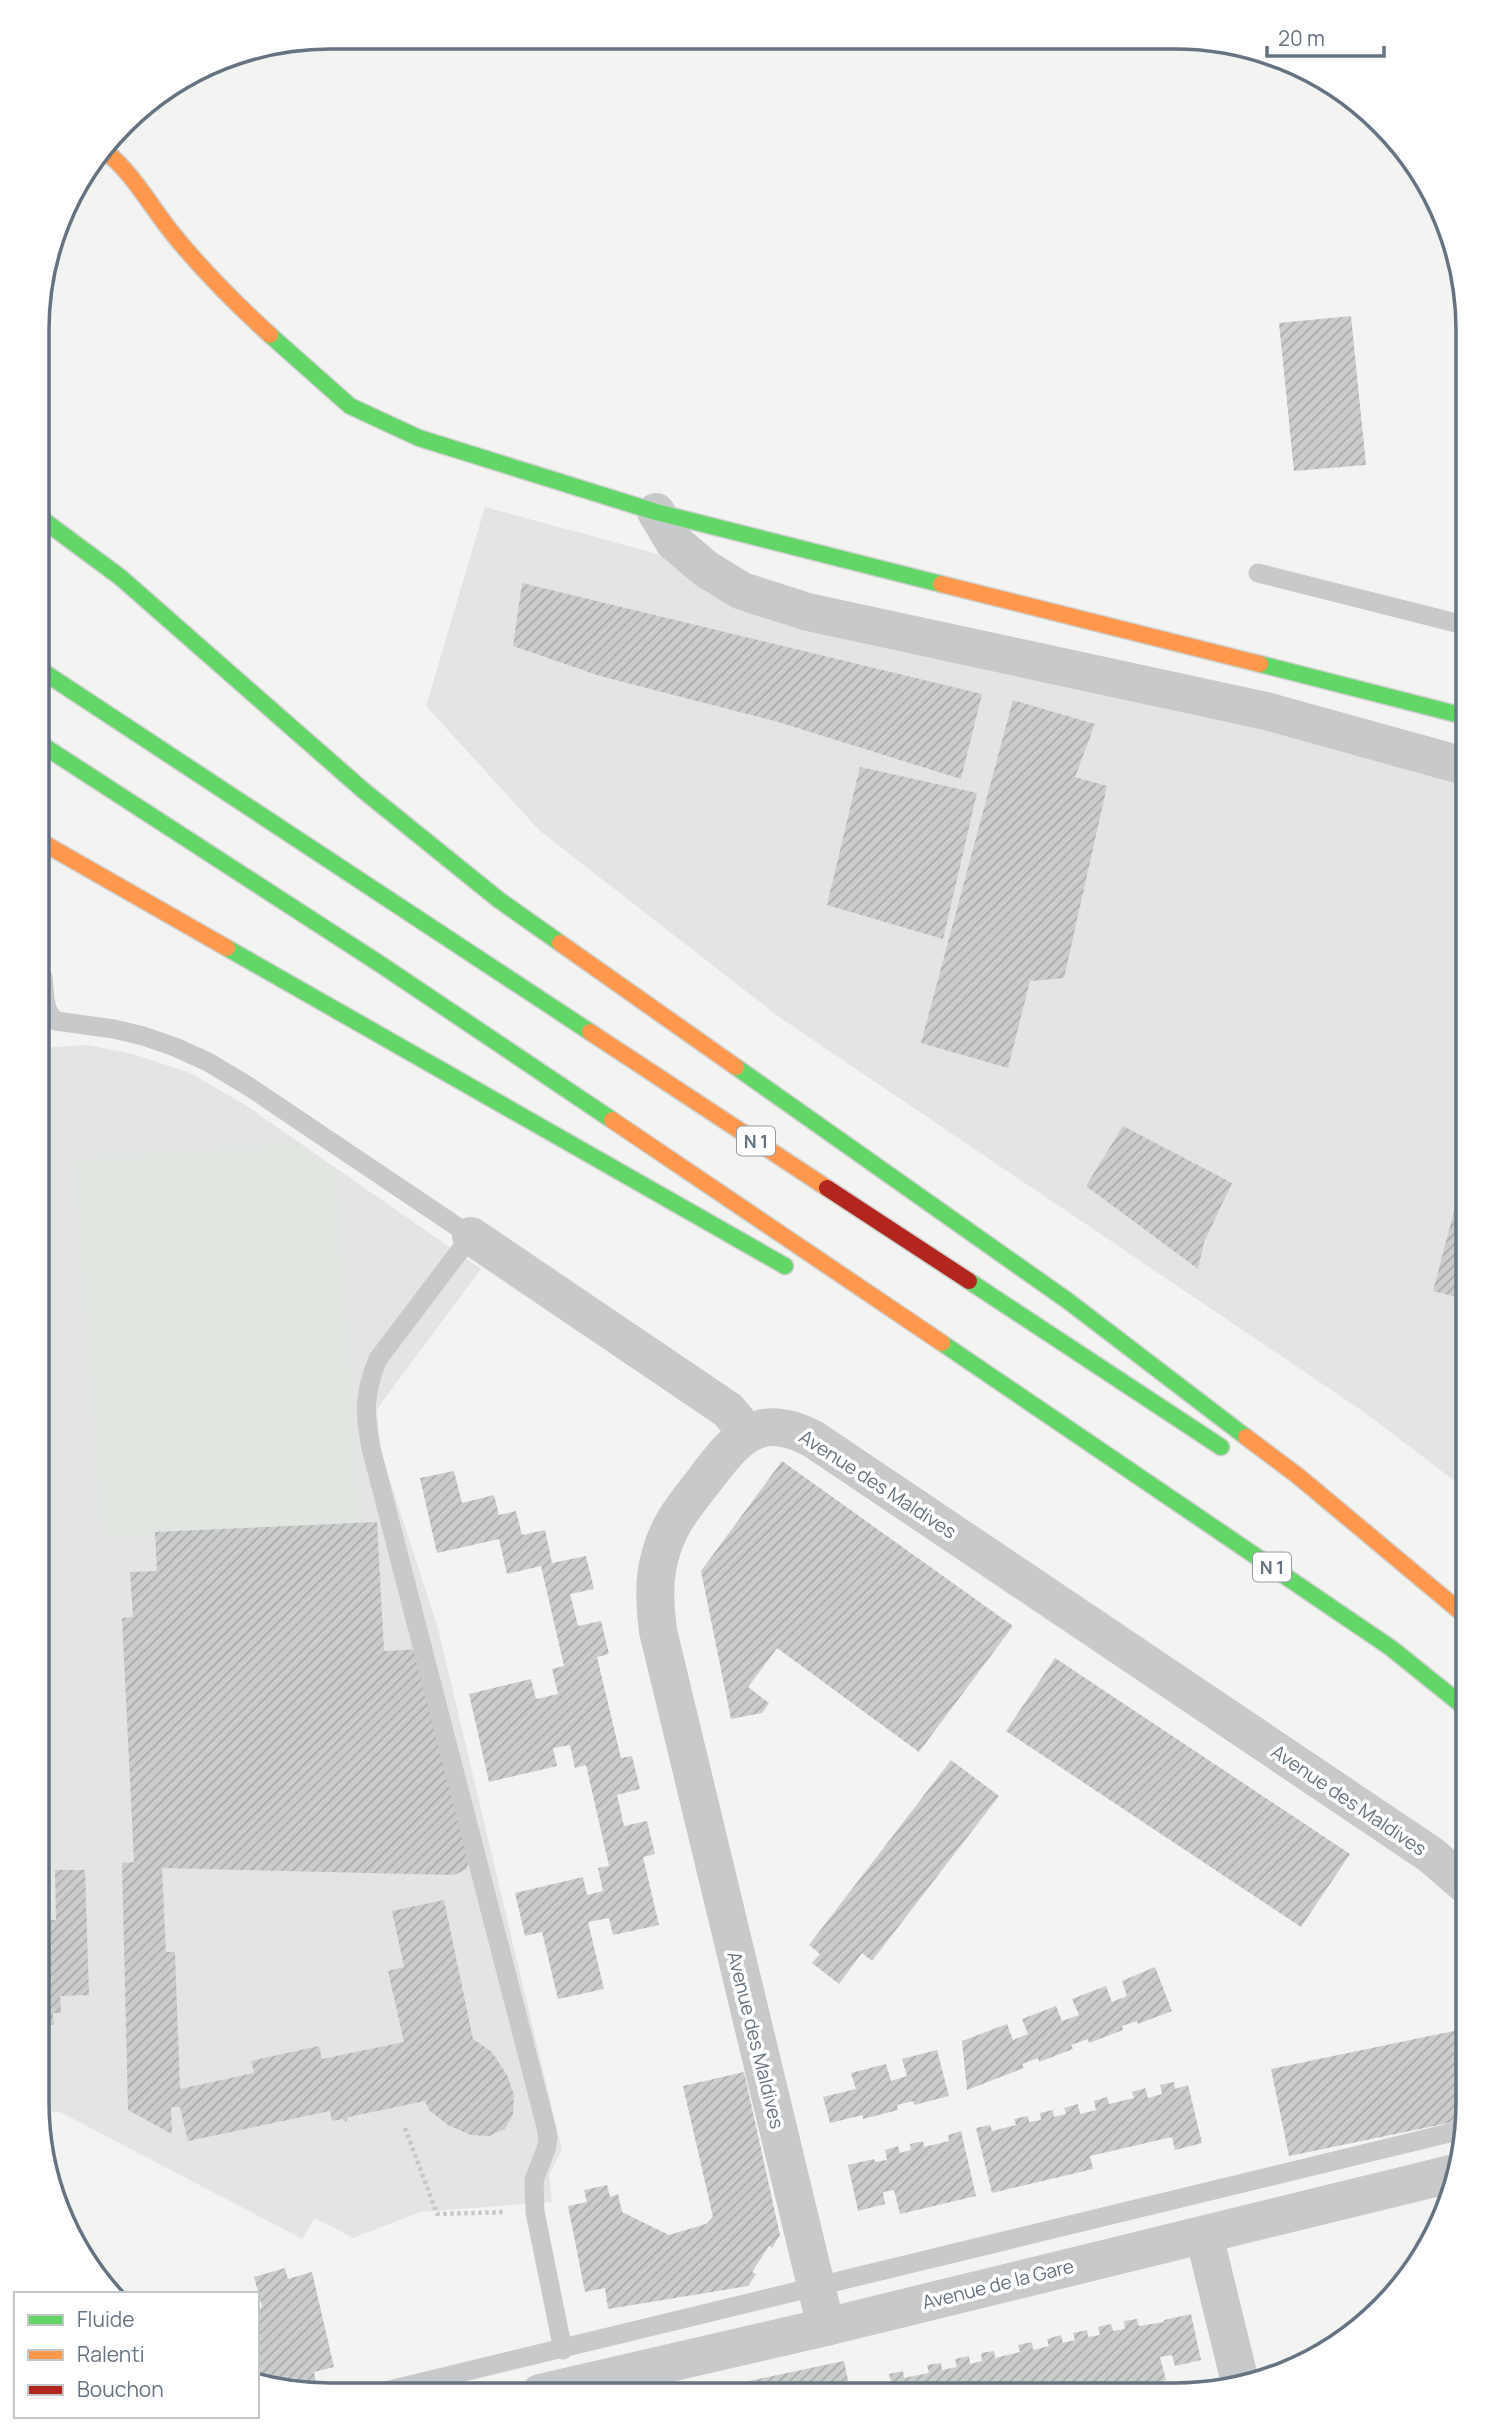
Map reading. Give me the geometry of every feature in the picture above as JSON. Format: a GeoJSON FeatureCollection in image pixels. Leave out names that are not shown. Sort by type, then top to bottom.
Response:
{"type":"FeatureCollection","features":[{"type":"Feature","properties":{"kind":"main road"},"geometry":{"type":"LineString","coordinates":[[110,155],[118,161],[173,234],[227,296],[350,406],[419,438],[656,512],[1456,714]]}},
{"type":"Feature","properties":{"kind":"main road"},"geometry":{"type":"LineString","coordinates":[[49,524],[120,577],[363,791],[499,900],[1069,1301],[1298,1476],[1456,1610]]}},
{"type":"Feature","properties":{"kind":"main road","name":"N 1"},"geometry":{"type":"LineString","coordinates":[[49,676],[1239,1459]]}},
{"type":"Feature","properties":{"kind":"main road","name":"N 1"},"geometry":{"type":"LineString","coordinates":[[49,749],[383,966],[1071,1430],[1391,1648],[1456,1700]]}},
{"type":"Feature","properties":{"kind":"main road"},"geometry":{"type":"LineString","coordinates":[[49,847],[794,1271]]}},
{"type":"Feature","properties":{"kind":"main road"},"geometry":{"type":"LineString","coordinates":[[879,1320],[1071,1430]]}},
{"type":"Feature","properties":{"kind":"main road"},"geometry":{"type":"LineString","coordinates":[[1317,1513],[1456,1611]]}},
{"type":"Feature","properties":{"kind":"street"},"geometry":{"type":"LineString","coordinates":[[656,512],[674,542],[705,569],[742,591],[808,611],[1266,712],[1456,764]]}},
{"type":"Feature","properties":{"kind":"street"},"geometry":{"type":"LineString","coordinates":[[471,1236],[728,1410],[745,1435]]}},
{"type":"Feature","properties":{"kind":"street","name":"Avenue des Maldives"},"geometry":{"type":"LineString","coordinates":[[826,2327],[657,1631],[654,1595],[659,1558],[671,1523],[729,1448],[745,1435],[772,1427],[800,1432],[813,1439],[1431,1855],[1456,1877]]}},
{"type":"Feature","properties":{"kind":"street","name":"Avenue de la Gare"},"geometry":{"type":"LineString","coordinates":[[624,2383],[826,2327],[1445,2176]]}},
{"type":"Feature","properties":{"kind":"street"},"geometry":{"type":"LineString","coordinates":[[1205,2235],[1238,2375]]}},
{"type":"Feature","properties":{"kind":"lane"},"geometry":{"type":"LineString","coordinates":[[1258,573],[1456,623]]}},
{"type":"Feature","properties":{"kind":"lane"},"geometry":{"type":"LineString","coordinates":[[49,1016],[56,1021],[143,1036],[208,1062],[471,1236],[379,1359],[371,1376],[365,1412],[371,1448],[546,2127],[546,2149],[534,2180],[535,2212],[563,2350]]}},
{"type":"Feature","properties":{"kind":"lane"},"geometry":{"type":"LineString","coordinates":[[420,2383],[1454,2132]]}},
{"type":"Feature","properties":{"kind":"path"},"geometry":{"type":"LineString","coordinates":[[405,2127],[436,2214],[535,2212]]}},
{"type":"Feature","properties":{"kind":"shaded area"},"geometry":{"type":"Polygon","coordinates":[[[485,507],[1456,771],[1456,1482],[1361,1410],[779,1017],[540,831],[426,706],[485,507]]]}},
{"type":"Feature","properties":{"kind":"shaded area"},"geometry":{"type":"Polygon","coordinates":[[[87,1045],[133,1054],[188,1072],[244,1104],[481,1269],[377,1409],[381,1453],[438,1628],[562,2150],[549,2175],[552,2202],[420,2212],[353,2238],[315,2218],[302,2239],[60,2112],[50,2112],[49,1047],[87,1045]]]}},
{"type":"Feature","properties":{"kind":"shaded area"},"geometry":{"type":"Polygon","coordinates":[[[299,1145],[335,1171],[359,1522],[104,1537],[75,1160],[299,1145]]]}},
{"type":"Feature","properties":{"kind":"building"},"geometry":{"type":"Polygon","coordinates":[[[1351,316],[1366,465],[1294,471],[1279,323],[1351,316]]]}},
{"type":"Feature","properties":{"kind":"building"},"geometry":{"type":"Polygon","coordinates":[[[522,583],[982,694],[961,779],[775,721],[600,676],[513,646],[522,583]]]}},
{"type":"Feature","properties":{"kind":"building"},"geometry":{"type":"Polygon","coordinates":[[[1013,700],[1095,724],[1075,777],[1107,786],[1064,978],[1030,981],[1008,1068],[921,1043],[1013,700]]]}},
{"type":"Feature","properties":{"kind":"building"},"geometry":{"type":"Polygon","coordinates":[[[860,767],[977,793],[943,939],[827,905],[860,767]]]}},
{"type":"Feature","properties":{"kind":"building"},"geometry":{"type":"Polygon","coordinates":[[[1123,1126],[1232,1183],[1204,1242],[1198,1269],[1086,1186],[1123,1126]]]}},
{"type":"Feature","properties":{"kind":"building"},"geometry":{"type":"Polygon","coordinates":[[[1456,1204],[1456,1297],[1433,1291],[1456,1204]]]}},
{"type":"Feature","properties":{"kind":"building"},"geometry":{"type":"Polygon","coordinates":[[[782,1461],[1013,1626],[919,1752],[777,1648],[748,1687],[769,1703],[762,1713],[731,1719],[701,1571],[782,1461]]]}},
{"type":"Feature","properties":{"kind":"building"},"geometry":{"type":"Polygon","coordinates":[[[454,1471],[462,1503],[494,1495],[499,1515],[516,1511],[522,1535],[545,1530],[552,1563],[586,1556],[594,1589],[570,1594],[578,1626],[601,1621],[609,1654],[597,1657],[621,1758],[632,1756],[640,1789],[617,1795],[624,1826],[647,1821],[655,1854],[643,1857],[659,1925],[613,1935],[609,1918],[588,1922],[604,1989],[558,1999],[542,1932],[525,1936],[515,1893],[583,1877],[587,1895],[603,1891],[598,1868],[609,1866],[586,1765],[575,1768],[570,1745],[553,1748],[557,1766],[489,1782],[469,1694],[531,1679],[536,1699],[558,1694],[552,1669],[564,1666],[541,1566],[507,1574],[499,1539],[437,1553],[420,1478],[454,1471]]]}},
{"type":"Feature","properties":{"kind":"building"},"geometry":{"type":"Polygon","coordinates":[[[377,1522],[384,1651],[424,1649],[471,1852],[467,1869],[454,1875],[162,1868],[166,1952],[175,1952],[180,2089],[254,2073],[251,2061],[319,2046],[322,2059],[404,2042],[388,1971],[404,1967],[392,1911],[444,1900],[473,2039],[492,2052],[507,2075],[514,2095],[513,2114],[505,2129],[489,2136],[471,2135],[448,2125],[429,2110],[425,2101],[348,2117],[346,2122],[343,2119],[332,2121],[330,2111],[188,2141],[180,2107],[171,2107],[172,2134],[128,2110],[122,1863],[134,1862],[122,1618],[133,1617],[130,1572],[157,1571],[155,1532],[377,1522]]]}},
{"type":"Feature","properties":{"kind":"building"},"geometry":{"type":"Polygon","coordinates":[[[1055,1658],[1350,1854],[1301,1927],[1006,1731],[1055,1658]]]}},
{"type":"Feature","properties":{"kind":"building"},"geometry":{"type":"Polygon","coordinates":[[[951,1760],[999,1796],[872,1961],[862,1953],[839,1984],[812,1963],[820,1954],[809,1945],[951,1760]]]}},
{"type":"Feature","properties":{"kind":"building"},"geometry":{"type":"Polygon","coordinates":[[[55,1870],[85,1870],[89,1995],[60,1996],[61,2013],[53,2013],[54,2025],[49,2025],[49,1908],[50,1920],[56,1920],[55,1870]]]}},
{"type":"Feature","properties":{"kind":"building"},"geometry":{"type":"Polygon","coordinates":[[[1155,1967],[1172,2011],[1138,2024],[1137,2021],[1122,2026],[1123,2030],[1089,2043],[1088,2039],[1071,2045],[1073,2049],[1039,2062],[1038,2058],[1022,2064],[1024,2068],[967,2090],[962,2041],[1007,2024],[1013,2040],[1028,2034],[1022,2019],[1056,2006],[1062,2021],[1079,2015],[1072,1999],[1106,1986],[1112,2002],[1127,1996],[1122,1981],[1155,1967]]]}},
{"type":"Feature","properties":{"kind":"building"},"geometry":{"type":"Polygon","coordinates":[[[1456,2030],[1455,2122],[1289,2156],[1271,2069],[1456,2030]]]}},
{"type":"Feature","properties":{"kind":"building"},"geometry":{"type":"Polygon","coordinates":[[[937,2050],[949,2096],[914,2105],[913,2101],[897,2105],[898,2110],[863,2119],[863,2115],[830,2123],[823,2097],[856,2089],[851,2073],[886,2064],[891,2081],[907,2076],[902,2059],[937,2050]]]}},
{"type":"Feature","properties":{"kind":"building"},"geometry":{"type":"Polygon","coordinates":[[[744,2072],[780,2235],[772,2248],[769,2246],[752,2272],[756,2274],[748,2286],[608,2309],[605,2288],[585,2292],[568,2206],[587,2202],[584,2190],[607,2185],[610,2197],[618,2194],[622,2212],[669,2235],[706,2224],[713,2217],[683,2086],[744,2072]]]}},
{"type":"Feature","properties":{"kind":"building"},"geometry":{"type":"Polygon","coordinates":[[[1174,2082],[1175,2089],[1188,2085],[1202,2143],[1175,2150],[1172,2137],[1090,2156],[1093,2169],[992,2193],[976,2128],[990,2125],[992,2131],[1016,2125],[1014,2119],[1028,2116],[1029,2122],[1041,2120],[1040,2113],[1053,2110],[1054,2117],[1066,2114],[1064,2108],[1078,2104],[1080,2114],[1096,2110],[1094,2101],[1107,2097],[1109,2104],[1134,2098],[1132,2092],[1145,2088],[1148,2098],[1162,2094],[1160,2085],[1174,2082]]]}},
{"type":"Feature","properties":{"kind":"building"},"geometry":{"type":"Polygon","coordinates":[[[961,2131],[976,2196],[900,2214],[894,2190],[883,2192],[885,2204],[858,2211],[848,2165],[874,2159],[875,2162],[887,2160],[885,2150],[898,2146],[900,2153],[911,2150],[910,2144],[923,2141],[924,2147],[949,2141],[948,2135],[961,2131]]]}},
{"type":"Feature","properties":{"kind":"building"},"geometry":{"type":"Polygon","coordinates":[[[285,2268],[288,2279],[312,2272],[334,2367],[314,2372],[316,2382],[294,2381],[259,2373],[259,2311],[262,2306],[254,2277],[285,2268]]]}},
{"type":"Feature","properties":{"kind":"building"},"geometry":{"type":"Polygon","coordinates":[[[1191,2314],[1201,2360],[1175,2366],[1172,2355],[1160,2357],[1166,2380],[1152,2383],[891,2383],[889,2374],[903,2371],[904,2378],[929,2373],[927,2365],[941,2363],[942,2370],[957,2367],[955,2359],[969,2356],[970,2364],[982,2361],[981,2353],[994,2351],[995,2358],[1020,2352],[1018,2345],[1032,2342],[1033,2350],[1049,2346],[1047,2339],[1061,2335],[1063,2343],[1075,2340],[1073,2333],[1087,2330],[1088,2337],[1100,2335],[1098,2327],[1111,2324],[1113,2331],[1125,2329],[1124,2321],[1137,2319],[1139,2326],[1191,2314]]]}},
{"type":"Feature","properties":{"kind":"building"},"geometry":{"type":"Polygon","coordinates":[[[844,2361],[849,2383],[740,2383],[844,2361]]]}},
{"type":"Feature","properties":{"kind":"traffic: fast"},"geometry":{"type":"LineString","coordinates":[[270,335],[350,406],[419,438],[656,512],[941,584]]}},
{"type":"Feature","properties":{"kind":"traffic: fast"},"geometry":{"type":"LineString","coordinates":[[49,524],[120,577],[364,791],[499,900],[560,943]]}},
{"type":"Feature","properties":{"kind":"traffic: fast"},"geometry":{"type":"LineString","coordinates":[[1260,664],[1456,714]]}},
{"type":"Feature","properties":{"kind":"traffic: fast"},"geometry":{"type":"LineString","coordinates":[[49,676],[590,1032]]}},
{"type":"Feature","properties":{"kind":"traffic: fast"},"geometry":{"type":"LineString","coordinates":[[49,749],[383,966],[612,1120]]}},
{"type":"Feature","properties":{"kind":"traffic: fast"},"geometry":{"type":"LineString","coordinates":[[227,948],[785,1266]]}},
{"type":"Feature","properties":{"kind":"traffic: fast"},"geometry":{"type":"LineString","coordinates":[[736,1067],[1068,1301],[1246,1437]]}},
{"type":"Feature","properties":{"kind":"traffic: fast"},"geometry":{"type":"LineString","coordinates":[[969,1281],[1221,1447]]}},
{"type":"Feature","properties":{"kind":"traffic: fast"},"geometry":{"type":"LineString","coordinates":[[942,1343],[1391,1648],[1456,1700]]}},
{"type":"Feature","properties":{"kind":"traffic: slow"},"geometry":{"type":"LineString","coordinates":[[110,156],[133,180],[196,261],[270,335]]}},
{"type":"Feature","properties":{"kind":"traffic: slow"},"geometry":{"type":"LineString","coordinates":[[941,584],[1260,664]]}},
{"type":"Feature","properties":{"kind":"traffic: slow"},"geometry":{"type":"LineString","coordinates":[[49,846],[227,948]]}},
{"type":"Feature","properties":{"kind":"traffic: slow"},"geometry":{"type":"LineString","coordinates":[[560,943],[736,1067]]}},
{"type":"Feature","properties":{"kind":"traffic: slow"},"geometry":{"type":"LineString","coordinates":[[590,1032],[827,1188]]}},
{"type":"Feature","properties":{"kind":"traffic: slow"},"geometry":{"type":"LineString","coordinates":[[612,1120],[942,1343]]}},
{"type":"Feature","properties":{"kind":"traffic: slow"},"geometry":{"type":"LineString","coordinates":[[1246,1437],[1298,1476],[1456,1608]]}},
{"type":"Feature","properties":{"kind":"traffic: jam"},"geometry":{"type":"LineString","coordinates":[[827,1188],[969,1281]]}}]}
